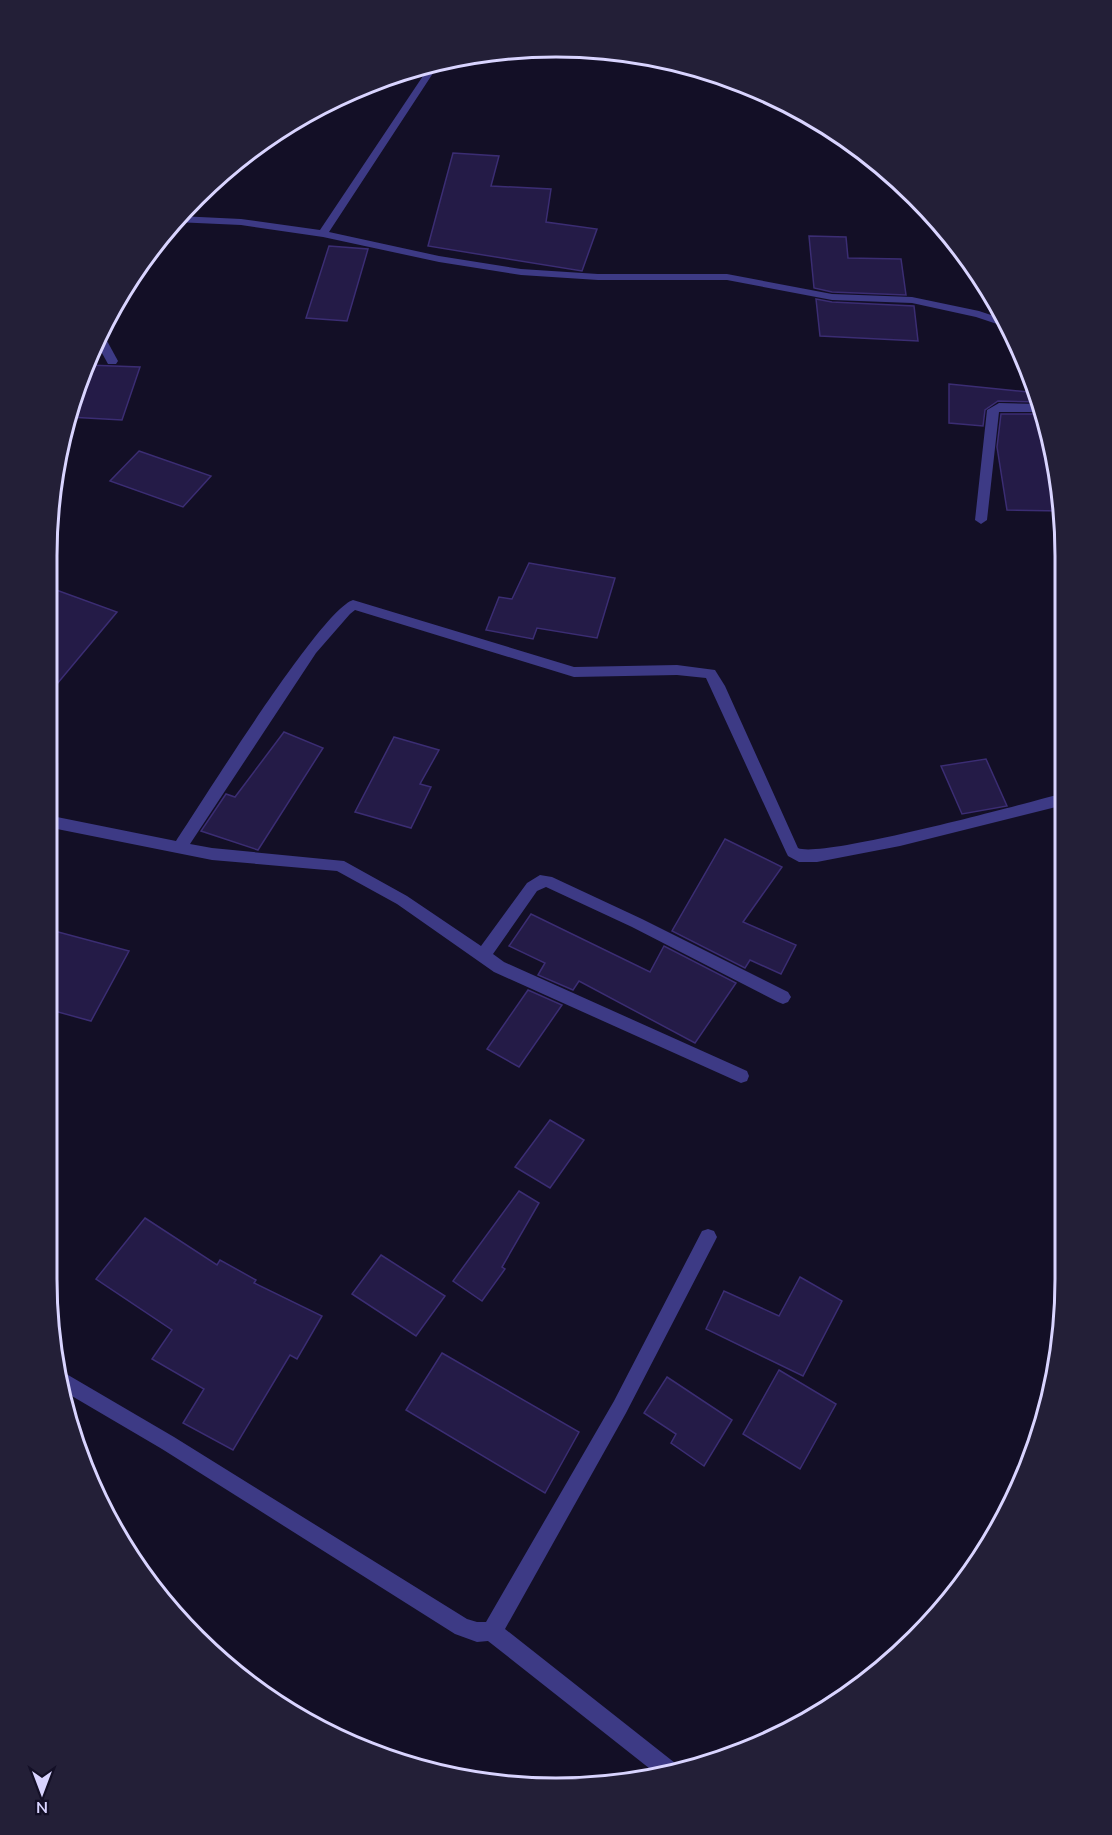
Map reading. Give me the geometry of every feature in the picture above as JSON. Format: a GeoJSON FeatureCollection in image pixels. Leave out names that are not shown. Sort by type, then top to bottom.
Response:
{"type":"FeatureCollection","features":[{"type":"Feature","properties":{"kind":"street"},"geometry":{"type":"LineString","coordinates":[[323,234],[429,73]]}},
{"type":"Feature","properties":{"kind":"street"},"geometry":{"type":"LineString","coordinates":[[188,220],[241,222],[323,234],[439,259],[533,273],[598,277],[727,277],[832,297],[912,300],[979,314],[996,320]]}},
{"type":"Feature","properties":{"kind":"street"},"geometry":{"type":"LineString","coordinates":[[103,345],[112,361]]}},
{"type":"Feature","properties":{"kind":"street"},"geometry":{"type":"LineString","coordinates":[[981,520],[993,410],[999,406],[1032,408]]}},
{"type":"Feature","properties":{"kind":"street"},"geometry":{"type":"LineString","coordinates":[[180,848],[311,650],[353,605],[574,672],[597,675],[683,670],[710,674],[718,686],[793,852],[800,856],[817,856],[900,840],[1055,801]]}},
{"type":"Feature","properties":{"kind":"street"},"geometry":{"type":"LineString","coordinates":[[57,823],[220,855],[339,865],[402,900],[483,956],[512,973],[741,1076]]}},
{"type":"Feature","properties":{"kind":"street"},"geometry":{"type":"LineString","coordinates":[[483,956],[532,886],[540,881],[547,881],[637,923],[783,997]]}},
{"type":"Feature","properties":{"kind":"street"},"geometry":{"type":"LineString","coordinates":[[491,1631],[499,1621],[620,1407],[708,1237]]}},
{"type":"Feature","properties":{"kind":"street"},"geometry":{"type":"LineString","coordinates":[[69,1384],[168,1443],[462,1627],[477,1632],[491,1631],[663,1766]]}},
{"type":"Feature","properties":{"kind":"building"},"geometry":{"type":"Polygon","coordinates":[[[453,153],[499,156],[491,186],[551,189],[546,222],[597,229],[582,271],[428,246],[453,153]]]}},
{"type":"Feature","properties":{"kind":"building"},"geometry":{"type":"Polygon","coordinates":[[[809,236],[846,237],[848,258],[901,259],[906,295],[832,292],[814,288],[809,236]]]}},
{"type":"Feature","properties":{"kind":"building"},"geometry":{"type":"Polygon","coordinates":[[[329,246],[368,249],[347,321],[306,318],[329,246]]]}},
{"type":"Feature","properties":{"kind":"building"},"geometry":{"type":"Polygon","coordinates":[[[816,299],[832,302],[914,306],[918,341],[820,336],[816,299]]]}},
{"type":"Feature","properties":{"kind":"building"},"geometry":{"type":"Polygon","coordinates":[[[95,365],[140,367],[122,420],[77,417],[95,365]]]}},
{"type":"Feature","properties":{"kind":"building"},"geometry":{"type":"Polygon","coordinates":[[[949,384],[1027,392],[1029,396],[1031,402],[998,401],[985,410],[983,426],[949,423],[949,384]]]}},
{"type":"Feature","properties":{"kind":"building"},"geometry":{"type":"Polygon","coordinates":[[[1001,414],[1034,414],[1045,459],[1053,511],[1007,510],[997,447],[1001,414]]]}},
{"type":"Feature","properties":{"kind":"building"},"geometry":{"type":"Polygon","coordinates":[[[139,451],[211,476],[183,507],[110,481],[139,451]]]}},
{"type":"Feature","properties":{"kind":"building"},"geometry":{"type":"Polygon","coordinates":[[[529,563],[615,578],[597,638],[537,628],[533,639],[486,630],[499,597],[512,599],[529,563]]]}},
{"type":"Feature","properties":{"kind":"building"},"geometry":{"type":"Polygon","coordinates":[[[57,590],[117,612],[57,684],[57,590]]]}},
{"type":"Feature","properties":{"kind":"building"},"geometry":{"type":"Polygon","coordinates":[[[284,732],[323,748],[258,850],[201,831],[226,794],[235,797],[284,732]]]}},
{"type":"Feature","properties":{"kind":"building"},"geometry":{"type":"Polygon","coordinates":[[[394,737],[439,750],[420,784],[431,787],[411,828],[355,812],[394,737]]]}},
{"type":"Feature","properties":{"kind":"building"},"geometry":{"type":"Polygon","coordinates":[[[986,759],[1007,806],[962,814],[941,766],[986,759]]]}},
{"type":"Feature","properties":{"kind":"building"},"geometry":{"type":"Polygon","coordinates":[[[725,839],[782,867],[743,922],[796,945],[781,974],[750,960],[745,968],[672,931],[725,839]]]}},
{"type":"Feature","properties":{"kind":"building"},"geometry":{"type":"Polygon","coordinates":[[[531,914],[650,972],[664,946],[736,983],[695,1043],[579,981],[573,990],[538,975],[545,963],[509,946],[531,914]]]}},
{"type":"Feature","properties":{"kind":"building"},"geometry":{"type":"Polygon","coordinates":[[[57,932],[129,951],[91,1021],[57,1012],[57,932]]]}},
{"type":"Feature","properties":{"kind":"building"},"geometry":{"type":"Polygon","coordinates":[[[528,990],[562,1005],[519,1067],[487,1049],[528,990]]]}},
{"type":"Feature","properties":{"kind":"building"},"geometry":{"type":"Polygon","coordinates":[[[550,1120],[584,1140],[550,1188],[515,1167],[550,1120]]]}},
{"type":"Feature","properties":{"kind":"building"},"geometry":{"type":"Polygon","coordinates":[[[519,1191],[539,1203],[502,1267],[505,1269],[482,1301],[453,1281],[519,1191]]]}},
{"type":"Feature","properties":{"kind":"building"},"geometry":{"type":"Polygon","coordinates":[[[145,1218],[217,1265],[220,1260],[256,1280],[254,1283],[322,1316],[297,1359],[290,1355],[233,1450],[183,1423],[204,1389],[152,1359],[172,1330],[96,1279],[145,1218]]]}},
{"type":"Feature","properties":{"kind":"building"},"geometry":{"type":"Polygon","coordinates":[[[381,1255],[445,1296],[416,1336],[352,1294],[381,1255]]]}},
{"type":"Feature","properties":{"kind":"building"},"geometry":{"type":"Polygon","coordinates":[[[800,1277],[842,1301],[803,1376],[706,1329],[724,1291],[779,1316],[800,1277]]]}},
{"type":"Feature","properties":{"kind":"building"},"geometry":{"type":"Polygon","coordinates":[[[442,1353],[579,1432],[545,1493],[406,1410],[442,1353]]]}},
{"type":"Feature","properties":{"kind":"building"},"geometry":{"type":"Polygon","coordinates":[[[779,1370],[836,1404],[800,1469],[743,1434],[779,1370]]]}},
{"type":"Feature","properties":{"kind":"building"},"geometry":{"type":"Polygon","coordinates":[[[667,1377],[732,1420],[704,1466],[671,1443],[676,1434],[644,1413],[667,1377]]]}}]}
